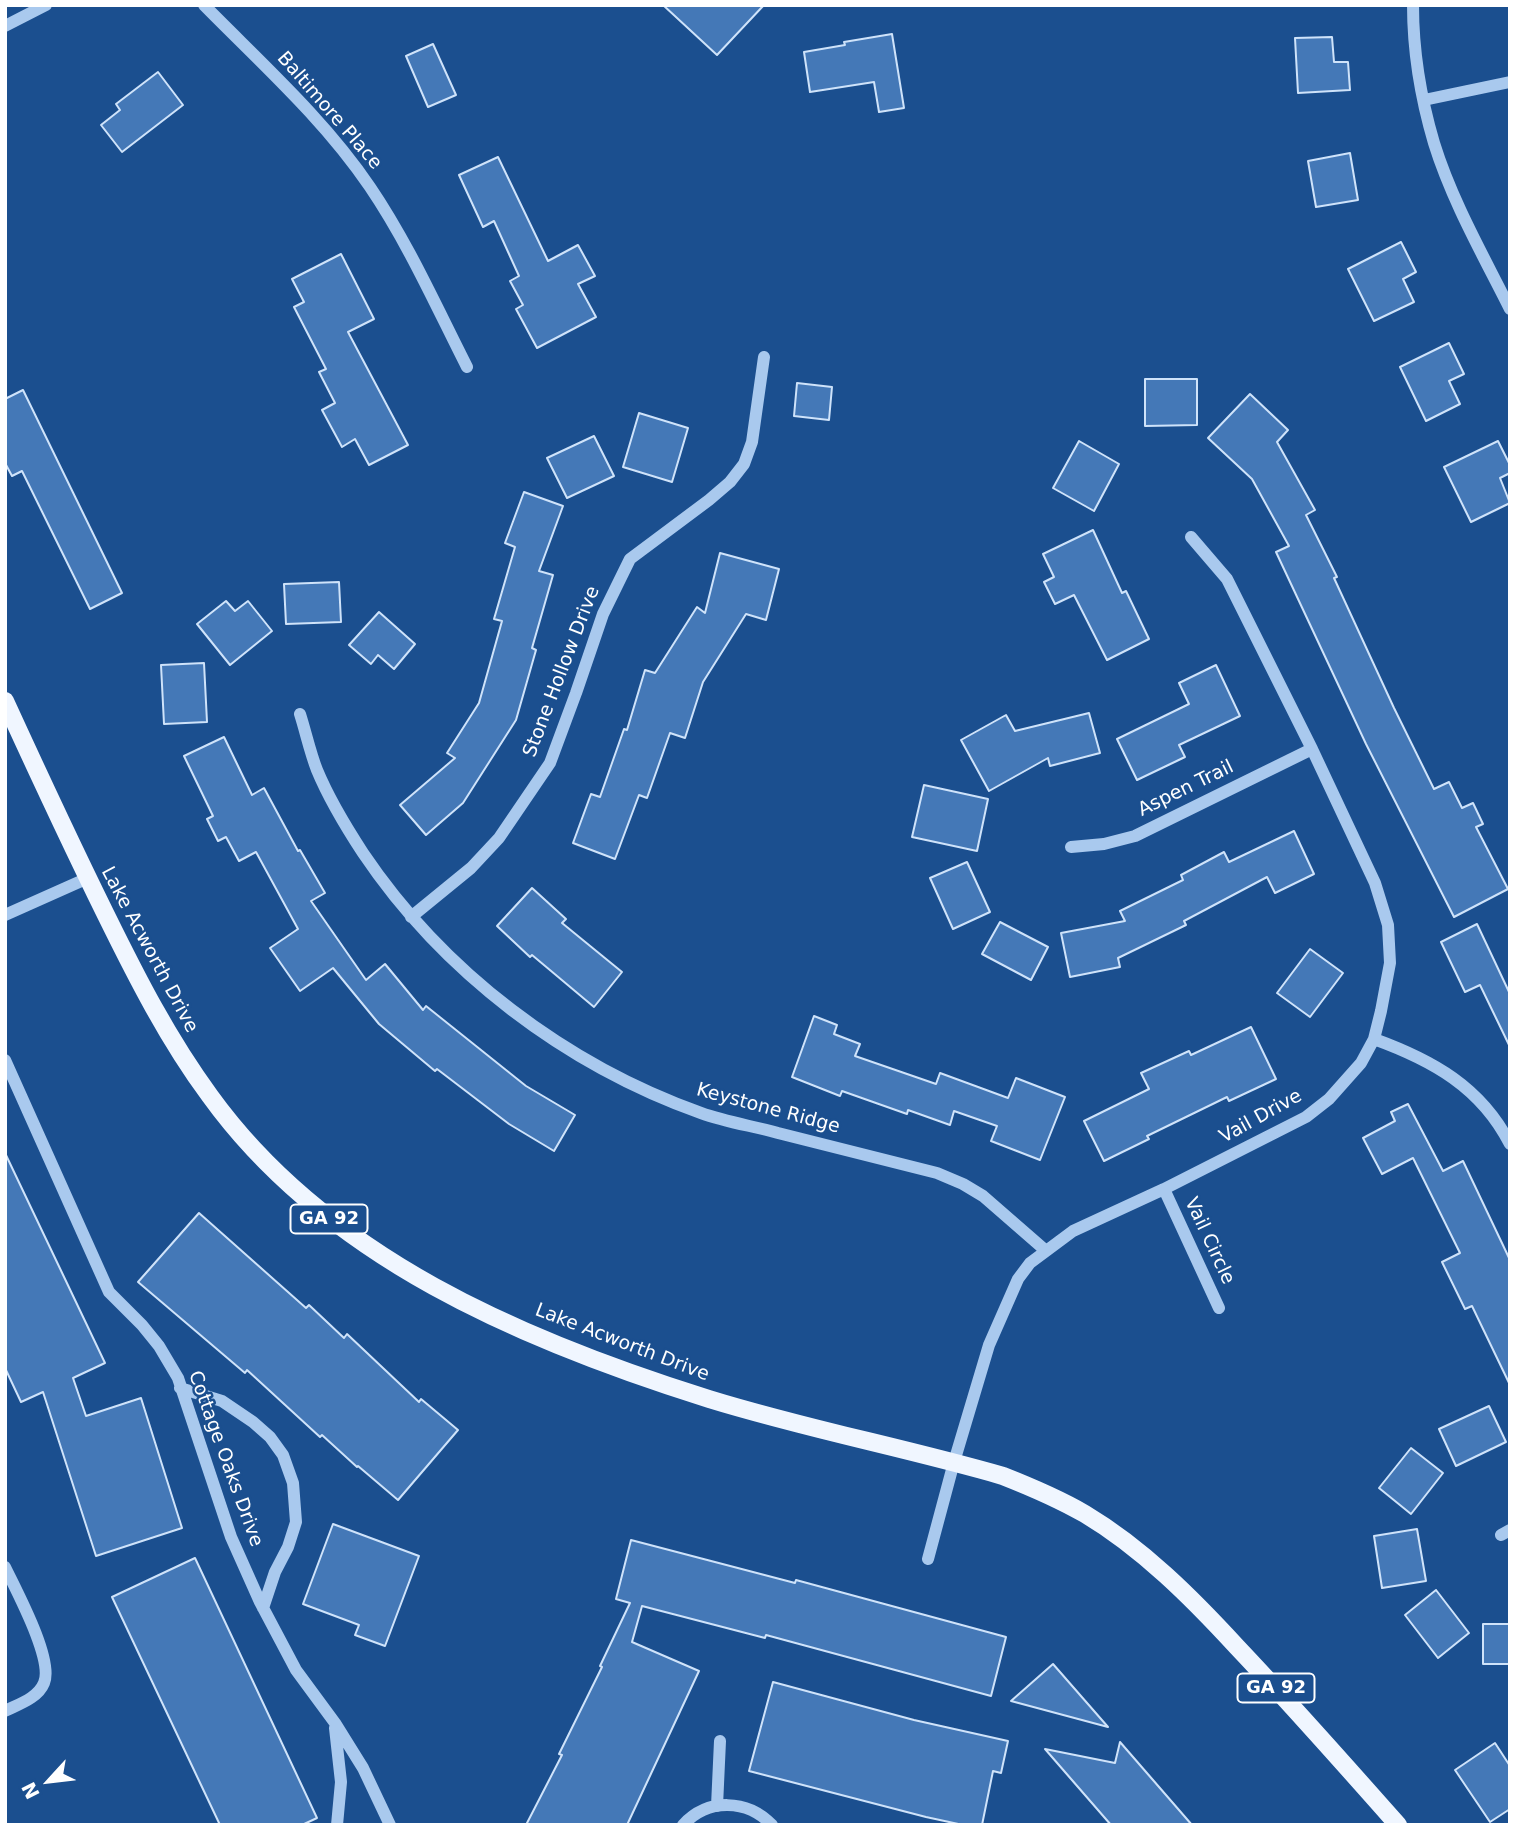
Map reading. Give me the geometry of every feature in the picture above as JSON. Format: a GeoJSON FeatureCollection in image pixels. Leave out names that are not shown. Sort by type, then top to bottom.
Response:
{"type":"FeatureCollection","features":[{"type":"Feature","properties":{"kind":"main road","name":"Lake Acworth Drive"},"geometry":{"type":"LineString","coordinates":[[5,701],[147,998],[177,1049],[243,1139],[280,1177],[325,1216],[375,1251],[486,1312],[582,1354],[709,1399],[1003,1476],[1043,1492],[1085,1514],[1147,1559],[1201,1608],[1398,1825]]}},
{"type":"Feature","properties":{"kind":"street"},"geometry":{"type":"LineString","coordinates":[[5,26],[46,5]]}},
{"type":"Feature","properties":{"kind":"street","name":"Baltimore Place"},"geometry":{"type":"LineString","coordinates":[[204,5],[320,124],[370,187],[392,222],[467,366]]}},
{"type":"Feature","properties":{"kind":"street"},"geometry":{"type":"LineString","coordinates":[[1413,5],[1418,65],[1434,143],[1451,187],[1510,309]]}},
{"type":"Feature","properties":{"kind":"street"},"geometry":{"type":"LineString","coordinates":[[1424,100],[1510,82]]}},
{"type":"Feature","properties":{"kind":"street","name":"Stone Hollow Drive"},"geometry":{"type":"LineString","coordinates":[[411,917],[471,867],[499,838],[550,763],[603,614],[631,559],[709,500],[730,482],[744,464],[752,442],[764,357]]}},
{"type":"Feature","properties":{"kind":"street","name":"Vail Drive"},"geometry":{"type":"LineString","coordinates":[[928,1559],[989,1345],[1018,1279],[1030,1263],[1073,1231],[1164,1189],[1306,1117],[1329,1099],[1361,1063],[1374,1039],[1390,963],[1388,925],[1375,883],[1227,579],[1191,537]]}},
{"type":"Feature","properties":{"kind":"street","name":"Keystone Ridge"},"geometry":{"type":"LineString","coordinates":[[300,714],[317,770],[343,822],[387,888],[411,917],[475,981],[527,1022],[590,1061],[648,1091],[702,1113],[937,1173],[983,1196],[1045,1250]]}},
{"type":"Feature","properties":{"kind":"street","name":"Aspen Trail"},"geometry":{"type":"LineString","coordinates":[[1071,847],[1104,844],[1135,835],[1312,749]]}},
{"type":"Feature","properties":{"kind":"street"},"geometry":{"type":"LineString","coordinates":[[5,915],[88,878]]}},
{"type":"Feature","properties":{"kind":"street"},"geometry":{"type":"LineString","coordinates":[[1374,1039],[1414,1054],[1449,1074],[1480,1100],[1510,1144]]}},
{"type":"Feature","properties":{"kind":"street","name":"Cottage Oaks Drive"},"geometry":{"type":"LineString","coordinates":[[5,1060],[109,1292],[159,1346],[178,1378],[231,1537],[263,1608],[296,1670],[335,1723],[363,1768],[390,1825]]}},
{"type":"Feature","properties":{"kind":"street","name":"Vail Circle"},"geometry":{"type":"LineString","coordinates":[[1164,1189],[1219,1308]]}},
{"type":"Feature","properties":{"kind":"street"},"geometry":{"type":"LineString","coordinates":[[180,1388],[222,1401],[270,1437],[283,1455],[293,1483],[296,1522],[263,1608]]}},
{"type":"Feature","properties":{"kind":"street"},"geometry":{"type":"LineString","coordinates":[[5,1567],[44,1653],[47,1670],[45,1683],[36,1695],[5,1711]]}},
{"type":"Feature","properties":{"kind":"street"},"geometry":{"type":"LineString","coordinates":[[335,1723],[341,1782],[337,1825]]}},
{"type":"Feature","properties":{"kind":"street"},"geometry":{"type":"LineString","coordinates":[[717,1806],[720,1741]]}},
{"type":"Feature","properties":{"kind":"street"},"geometry":{"type":"LineString","coordinates":[[683,1825],[693,1815],[709,1806],[741,1805],[762,1815],[772,1825]]}},
{"type":"Feature","properties":{"kind":"building"},"geometry":{"type":"Polygon","coordinates":[[[663,5],[764,5],[717,55],[663,5]]]}},
{"type":"Feature","properties":{"kind":"building"},"geometry":{"type":"Polygon","coordinates":[[[892,34],[904,108],[879,112],[874,82],[810,92],[804,52],[892,34]]]}},
{"type":"Feature","properties":{"kind":"building"},"geometry":{"type":"Polygon","coordinates":[[[1332,37],[1334,62],[1348,62],[1350,90],[1298,93],[1295,38],[1332,37]]]}},
{"type":"Feature","properties":{"kind":"building"},"geometry":{"type":"Polygon","coordinates":[[[433,44],[456,95],[428,107],[406,56],[433,44]]]}},
{"type":"Feature","properties":{"kind":"building"},"geometry":{"type":"Polygon","coordinates":[[[158,72],[183,105],[122,152],[101,125],[120,110],[116,104],[158,72]]]}},
{"type":"Feature","properties":{"kind":"building"},"geometry":{"type":"Polygon","coordinates":[[[1350,153],[1358,200],[1316,207],[1308,161],[1350,153]]]}},
{"type":"Feature","properties":{"kind":"building"},"geometry":{"type":"Polygon","coordinates":[[[498,157],[548,261],[578,245],[595,276],[578,284],[596,317],[537,348],[516,309],[523,305],[510,281],[519,276],[494,221],[483,227],[459,175],[498,157]]]}},
{"type":"Feature","properties":{"kind":"building"},"geometry":{"type":"Polygon","coordinates":[[[1401,242],[1416,272],[1403,279],[1414,302],[1374,321],[1348,269],[1401,242]]]}},
{"type":"Feature","properties":{"kind":"building"},"geometry":{"type":"Polygon","coordinates":[[[341,254],[374,319],[348,332],[408,445],[369,465],[355,439],[342,447],[322,410],[335,403],[319,372],[326,369],[294,307],[304,302],[292,279],[341,254]]]}},
{"type":"Feature","properties":{"kind":"building"},"geometry":{"type":"Polygon","coordinates":[[[1449,343],[1464,374],[1449,381],[1460,404],[1426,421],[1400,367],[1449,343]]]}},
{"type":"Feature","properties":{"kind":"building"},"geometry":{"type":"Polygon","coordinates":[[[1145,379],[1197,379],[1197,425],[1145,426],[1145,379]]]}},
{"type":"Feature","properties":{"kind":"building"},"geometry":{"type":"Polygon","coordinates":[[[797,383],[832,387],[829,420],[794,416],[797,383]]]}},
{"type":"Feature","properties":{"kind":"building"},"geometry":{"type":"Polygon","coordinates":[[[23,390],[122,593],[90,609],[22,471],[12,476],[5,463],[5,399],[23,390]]]}},
{"type":"Feature","properties":{"kind":"building"},"geometry":{"type":"Polygon","coordinates":[[[1250,394],[1288,430],[1277,442],[1315,510],[1306,515],[1434,789],[1449,782],[1462,808],[1473,803],[1483,824],[1476,827],[1508,889],[1454,917],[1366,744],[1276,552],[1289,546],[1252,479],[1208,438],[1250,394]]]}},
{"type":"Feature","properties":{"kind":"building"},"geometry":{"type":"Polygon","coordinates":[[[639,413],[688,428],[672,482],[623,467],[639,413]]]}},
{"type":"Feature","properties":{"kind":"building"},"geometry":{"type":"Polygon","coordinates":[[[594,436],[614,476],[567,498],[547,458],[594,436]]]}},
{"type":"Feature","properties":{"kind":"building"},"geometry":{"type":"Polygon","coordinates":[[[1079,441],[1119,464],[1094,511],[1053,488],[1079,441]]]}},
{"type":"Feature","properties":{"kind":"building"},"geometry":{"type":"Polygon","coordinates":[[[1498,441],[1510,465],[1510,473],[1500,478],[1510,503],[1471,522],[1444,467],[1498,441]]]}},
{"type":"Feature","properties":{"kind":"building"},"geometry":{"type":"Polygon","coordinates":[[[524,492],[563,506],[539,571],[553,575],[532,648],[536,650],[516,720],[463,803],[426,835],[400,805],[455,758],[447,753],[479,703],[502,621],[494,619],[515,547],[505,543],[524,492]]]}},
{"type":"Feature","properties":{"kind":"building"},"geometry":{"type":"Polygon","coordinates":[[[1093,530],[1122,593],[1126,591],[1149,639],[1107,660],[1074,595],[1055,604],[1044,582],[1054,577],[1043,554],[1093,530]]]}},
{"type":"Feature","properties":{"kind":"building"},"geometry":{"type":"Polygon","coordinates":[[[720,553],[779,569],[766,620],[746,614],[703,682],[685,738],[670,733],[647,798],[639,795],[615,859],[573,843],[591,794],[600,797],[624,729],[627,730],[645,670],[655,673],[697,607],[705,613],[720,553]]]}},
{"type":"Feature","properties":{"kind":"building"},"geometry":{"type":"Polygon","coordinates":[[[339,582],[341,622],[286,624],[284,584],[339,582]]]}},
{"type":"Feature","properties":{"kind":"building"},"geometry":{"type":"Polygon","coordinates":[[[226,601],[235,611],[248,601],[272,631],[230,665],[197,624],[226,601]]]}},
{"type":"Feature","properties":{"kind":"building"},"geometry":{"type":"Polygon","coordinates":[[[379,612],[415,644],[394,669],[378,655],[371,664],[349,645],[379,612]]]}},
{"type":"Feature","properties":{"kind":"building"},"geometry":{"type":"Polygon","coordinates":[[[204,663],[207,722],[164,724],[161,665],[204,663]]]}},
{"type":"Feature","properties":{"kind":"building"},"geometry":{"type":"Polygon","coordinates":[[[1216,665],[1240,716],[1179,745],[1185,757],[1137,780],[1117,739],[1189,704],[1179,683],[1216,665]]]}},
{"type":"Feature","properties":{"kind":"building"},"geometry":{"type":"Polygon","coordinates":[[[1089,713],[1100,753],[1050,766],[1048,758],[989,791],[961,740],[1006,715],[1015,731],[1089,713]]]}},
{"type":"Feature","properties":{"kind":"building"},"geometry":{"type":"Polygon","coordinates":[[[224,737],[252,795],[264,788],[298,851],[300,850],[325,893],[311,901],[366,980],[385,964],[423,1010],[426,1006],[526,1086],[575,1115],[554,1151],[509,1124],[437,1069],[435,1071],[379,1024],[333,968],[300,991],[270,948],[298,929],[256,852],[239,861],[226,837],[218,841],[207,819],[213,816],[184,756],[224,737]]]}},
{"type":"Feature","properties":{"kind":"building"},"geometry":{"type":"Polygon","coordinates":[[[924,785],[988,799],[977,851],[912,837],[924,785]]]}},
{"type":"Feature","properties":{"kind":"building"},"geometry":{"type":"Polygon","coordinates":[[[1294,831],[1314,874],[1275,893],[1267,877],[1184,921],[1186,925],[1118,958],[1120,967],[1070,977],[1061,933],[1125,921],[1120,911],[1183,880],[1181,875],[1224,852],[1229,862],[1294,831]]]}},
{"type":"Feature","properties":{"kind":"building"},"geometry":{"type":"Polygon","coordinates":[[[967,862],[990,912],[953,929],[930,878],[967,862]]]}},
{"type":"Feature","properties":{"kind":"building"},"geometry":{"type":"Polygon","coordinates":[[[532,888],[566,919],[562,923],[622,972],[594,1007],[532,955],[530,957],[497,926],[532,888]]]}},
{"type":"Feature","properties":{"kind":"building"},"geometry":{"type":"Polygon","coordinates":[[[1000,922],[1048,947],[1031,980],[982,954],[1000,922]]]}},
{"type":"Feature","properties":{"kind":"building"},"geometry":{"type":"Polygon","coordinates":[[[1477,924],[1510,994],[1510,1047],[1480,985],[1465,992],[1441,942],[1477,924]]]}},
{"type":"Feature","properties":{"kind":"building"},"geometry":{"type":"Polygon","coordinates":[[[1310,949],[1343,973],[1310,1017],[1277,993],[1310,949]]]}},
{"type":"Feature","properties":{"kind":"building"},"geometry":{"type":"Polygon","coordinates":[[[814,1016],[837,1025],[834,1034],[860,1044],[855,1056],[936,1084],[940,1073],[1008,1098],[1016,1078],[1065,1097],[1040,1160],[991,1141],[997,1126],[954,1111],[950,1125],[908,1110],[907,1114],[842,1091],[840,1096],[792,1077],[814,1016]]]}},
{"type":"Feature","properties":{"kind":"building"},"geometry":{"type":"Polygon","coordinates":[[[1251,1027],[1276,1079],[1229,1101],[1227,1097],[1147,1136],[1149,1139],[1104,1161],[1084,1121],[1149,1089],[1141,1073],[1189,1051],[1191,1055],[1251,1027]]]}},
{"type":"Feature","properties":{"kind":"building"},"geometry":{"type":"Polygon","coordinates":[[[1408,1104],[1443,1171],[1463,1161],[1510,1260],[1510,1385],[1472,1306],[1465,1309],[1442,1262],[1460,1253],[1413,1158],[1382,1174],[1363,1138],[1395,1121],[1391,1112],[1408,1104]]]}},
{"type":"Feature","properties":{"kind":"building"},"geometry":{"type":"Polygon","coordinates":[[[5,1153],[105,1363],[73,1378],[86,1416],[141,1398],[182,1528],[96,1556],[43,1392],[21,1402],[5,1368],[5,1153]]]}},
{"type":"Feature","properties":{"kind":"building"},"geometry":{"type":"Polygon","coordinates":[[[199,1213],[306,1308],[309,1305],[344,1338],[347,1334],[419,1402],[421,1399],[458,1430],[398,1500],[322,1435],[320,1437],[247,1370],[245,1373],[138,1282],[199,1213]]]}},
{"type":"Feature","properties":{"kind":"building"},"geometry":{"type":"Polygon","coordinates":[[[1489,1406],[1506,1442],[1456,1466],[1439,1429],[1489,1406]]]}},
{"type":"Feature","properties":{"kind":"building"},"geometry":{"type":"Polygon","coordinates":[[[1411,1448],[1443,1473],[1411,1514],[1379,1488],[1411,1448]]]}},
{"type":"Feature","properties":{"kind":"building"},"geometry":{"type":"Polygon","coordinates":[[[333,1524],[419,1556],[385,1646],[355,1635],[359,1625],[303,1604],[333,1524]]]}},
{"type":"Feature","properties":{"kind":"building"},"geometry":{"type":"Polygon","coordinates":[[[1417,1529],[1426,1581],[1382,1588],[1374,1536],[1417,1529]]]}},
{"type":"Feature","properties":{"kind":"building"},"geometry":{"type":"Polygon","coordinates":[[[631,1540],[795,1583],[796,1580],[1006,1637],[991,1696],[766,1635],[765,1638],[642,1606],[632,1642],[699,1671],[627,1825],[526,1825],[562,1755],[559,1754],[630,1603],[616,1599],[631,1540]]]}},
{"type":"Feature","properties":{"kind":"building"},"geometry":{"type":"Polygon","coordinates":[[[195,1558],[317,1818],[302,1825],[220,1825],[112,1597],[195,1558]]]}},
{"type":"Feature","properties":{"kind":"building"},"geometry":{"type":"Polygon","coordinates":[[[1436,1590],[1469,1633],[1438,1658],[1405,1615],[1436,1590]]]}},
{"type":"Feature","properties":{"kind":"building"},"geometry":{"type":"Polygon","coordinates":[[[1483,1624],[1510,1624],[1510,1664],[1483,1664],[1483,1624]]]}},
{"type":"Feature","properties":{"kind":"building"},"geometry":{"type":"Polygon","coordinates":[[[1053,1664],[1108,1727],[1011,1701],[1053,1664]]]}},
{"type":"Feature","properties":{"kind":"building"},"geometry":{"type":"Polygon","coordinates":[[[773,1682],[914,1720],[1008,1741],[1001,1773],[993,1771],[982,1825],[963,1825],[926,1817],[749,1771],[773,1682]]]}},
{"type":"Feature","properties":{"kind":"building"},"geometry":{"type":"Polygon","coordinates":[[[1120,1742],[1192,1825],[1111,1825],[1045,1749],[1115,1763],[1120,1742]]]}},
{"type":"Feature","properties":{"kind":"building"},"geometry":{"type":"Polygon","coordinates":[[[1495,1743],[1510,1766],[1510,1809],[1490,1822],[1455,1770],[1495,1743]]]}}]}
